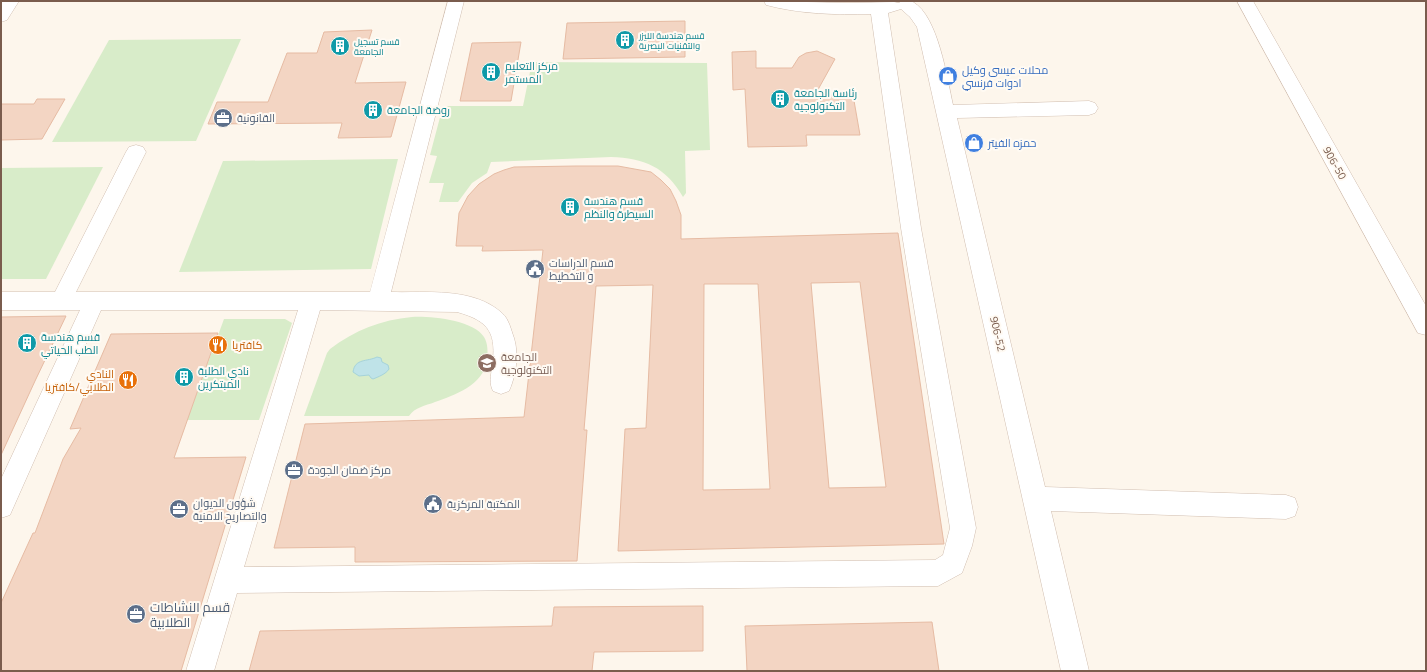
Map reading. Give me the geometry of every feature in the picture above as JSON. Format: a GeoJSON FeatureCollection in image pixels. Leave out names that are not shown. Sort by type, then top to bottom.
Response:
{"type":"FeatureCollection","features":[{"type":"Feature","properties":{"kind":"street"},"geometry":{"type":"LineString","coordinates":[[1,16],[11,1]]}},
{"type":"Feature","properties":{"kind":"street"},"geometry":{"type":"LineString","coordinates":[[378,301],[456,1]]}},
{"type":"Feature","properties":{"kind":"street"},"geometry":{"type":"LineString","coordinates":[[772,1],[793,6],[836,8],[879,8],[913,3]]}},
{"type":"Feature","properties":{"kind":"street","name":"906-50"},"geometry":{"type":"LineString","coordinates":[[1245,1],[1426,326]]}},
{"type":"Feature","properties":{"kind":"street","name":"906-52"},"geometry":{"type":"LineString","coordinates":[[913,3],[916,12],[925,27],[946,112],[1075,671]]}},
{"type":"Feature","properties":{"kind":"street"},"geometry":{"type":"LineString","coordinates":[[228,580],[938,572],[954,564],[963,528],[911,228],[879,8]]}},
{"type":"Feature","properties":{"kind":"street"},"geometry":{"type":"LineString","coordinates":[[946,112],[1089,108]]}},
{"type":"Feature","properties":{"kind":"street"},"geometry":{"type":"LineString","coordinates":[[61,301],[136,152]]}},
{"type":"Feature","properties":{"kind":"street"},"geometry":{"type":"LineString","coordinates":[[1,301],[378,301],[456,303],[476,308],[489,315],[499,326],[506,349],[502,384]]}},
{"type":"Feature","properties":{"kind":"street"},"geometry":{"type":"LineString","coordinates":[[200,671],[312,301]]}},
{"type":"Feature","properties":{"kind":"street"},"geometry":{"type":"LineString","coordinates":[[1,506],[94,302]]}},
{"type":"Feature","properties":{"kind":"street"},"geometry":{"type":"LineString","coordinates":[[1036,499],[1286,507]]}},
{"type":"Feature","properties":{"kind":"green space"},"geometry":{"type":"Polygon","coordinates":[[[241,39],[196,141],[52,142],[109,40],[241,39]]]}},
{"type":"Feature","properties":{"kind":"green space"},"geometry":{"type":"Polygon","coordinates":[[[532,62],[707,63],[710,150],[685,151],[686,193],[683,197],[669,178],[653,166],[634,159],[611,157],[491,162],[487,173],[472,183],[458,202],[439,202],[444,183],[429,183],[437,156],[430,155],[443,106],[523,106],[532,62]]]}},
{"type":"Feature","properties":{"kind":"green space"},"geometry":{"type":"Polygon","coordinates":[[[398,159],[371,269],[179,272],[223,161],[398,159]]]}},
{"type":"Feature","properties":{"kind":"green space"},"geometry":{"type":"Polygon","coordinates":[[[103,167],[46,279],[1,279],[1,168],[103,167]]]}},
{"type":"Feature","properties":{"kind":"green space"},"geometry":{"type":"Polygon","coordinates":[[[412,317],[430,317],[451,320],[479,331],[485,339],[488,351],[487,361],[480,377],[467,388],[417,409],[409,416],[304,416],[327,353],[330,349],[349,336],[379,323],[412,317]]]}},
{"type":"Feature","properties":{"kind":"green space"},"geometry":{"type":"Polygon","coordinates":[[[224,319],[285,319],[292,323],[259,420],[187,420],[224,319]]]}},
{"type":"Feature","properties":{"kind":"water"},"geometry":{"type":"Polygon","coordinates":[[[377,357],[381,358],[382,362],[388,365],[389,369],[384,374],[373,379],[369,375],[359,376],[353,372],[356,364],[359,362],[377,357]]]}},
{"type":"Feature","properties":{"kind":"building","name":"قسم هندسة الليزر والتقنيات البصرية"},"geometry":{"type":"Polygon","coordinates":[[[685,21],[685,57],[563,59],[567,23],[685,21]]]}},
{"type":"Feature","properties":{"kind":"building"},"geometry":{"type":"Polygon","coordinates":[[[372,30],[355,83],[406,82],[391,137],[338,138],[342,123],[208,124],[217,102],[268,102],[287,53],[317,53],[324,32],[372,30]]]}},
{"type":"Feature","properties":{"kind":"building","name":"مركز التعليم المستمر"},"geometry":{"type":"Polygon","coordinates":[[[521,42],[511,101],[460,101],[472,43],[521,42]]]}},
{"type":"Feature","properties":{"kind":"building","name":"رئاسة الجامعة التكنولوجية"},"geometry":{"type":"Polygon","coordinates":[[[756,51],[756,68],[792,68],[799,57],[806,53],[817,51],[835,59],[815,95],[853,95],[860,135],[806,135],[807,146],[748,147],[745,89],[733,90],[732,52],[756,51]]]}},
{"type":"Feature","properties":{"kind":"building"},"geometry":{"type":"Polygon","coordinates":[[[37,99],[65,99],[42,139],[1,140],[1,104],[34,104],[37,99]]]}},
{"type":"Feature","properties":{"kind":"building"},"geometry":{"type":"Polygon","coordinates":[[[618,166],[651,172],[670,189],[676,201],[681,215],[681,239],[898,233],[944,544],[618,551],[625,429],[646,428],[653,285],[596,286],[584,430],[587,430],[577,561],[355,562],[355,547],[274,548],[305,424],[524,417],[543,250],[482,251],[483,246],[456,246],[459,213],[468,196],[479,184],[494,174],[514,167],[618,166]],[[860,282],[811,283],[829,488],[886,487],[860,282]],[[704,284],[703,490],[770,489],[758,284],[704,284]]]}},
{"type":"Feature","properties":{"kind":"building","name":"قسم هندسة الطب الحياتي"},"geometry":{"type":"Polygon","coordinates":[[[66,316],[35,381],[1,455],[1,317],[66,316]]]}},
{"type":"Feature","properties":{"kind":"building"},"geometry":{"type":"Polygon","coordinates":[[[218,333],[174,458],[246,457],[181,671],[1,671],[1,603],[33,533],[35,533],[63,459],[81,428],[70,429],[111,334],[218,333]]]}},
{"type":"Feature","properties":{"kind":"building"},"geometry":{"type":"Polygon","coordinates":[[[703,606],[703,651],[594,652],[592,671],[249,671],[260,631],[552,626],[554,607],[703,606]]]}},
{"type":"Feature","properties":{"kind":"building"},"geometry":{"type":"Polygon","coordinates":[[[932,622],[939,671],[747,671],[745,626],[932,622]]]}},
{"type":"Feature","properties":{"kind":"place","name":"قسم هندسة الليزر والتقنيات البصرية"},"geometry":{"type":"Point","coordinates":[625,40]}},
{"type":"Feature","properties":{"kind":"place","name":"قسم تسجيل الجامعة"},"geometry":{"type":"Point","coordinates":[340,46]}},
{"type":"Feature","properties":{"kind":"place","name":"مركز التعليم المستمر"},"geometry":{"type":"Point","coordinates":[491,72]}},
{"type":"Feature","properties":{"kind":"place","name":"محلات عيسى وكيل ادوات فرنسي"},"geometry":{"type":"Point","coordinates":[948,76]}},
{"type":"Feature","properties":{"kind":"place","name":"رئاسة الجامعة التكنولوجية"},"geometry":{"type":"Point","coordinates":[780,99]}},
{"type":"Feature","properties":{"kind":"place","name":"روضة الجامعة"},"geometry":{"type":"Point","coordinates":[373,110]}},
{"type":"Feature","properties":{"kind":"place","name":"القانونية"},"geometry":{"type":"Point","coordinates":[223,118]}},
{"type":"Feature","properties":{"kind":"place","name":"حمزه الفيتر"},"geometry":{"type":"Point","coordinates":[974,143]}},
{"type":"Feature","properties":{"kind":"place","name":"قسم هندسة السيطرة والنظم"},"geometry":{"type":"Point","coordinates":[570,207]}},
{"type":"Feature","properties":{"kind":"place","name":"قسم الدراسات و التخطيط"},"geometry":{"type":"Point","coordinates":[535,269]}},
{"type":"Feature","properties":{"kind":"place","name":"قسم هندسة الطب الحياتي"},"geometry":{"type":"Point","coordinates":[27,343]}},
{"type":"Feature","properties":{"kind":"place","name":"كافتريا"},"geometry":{"type":"Point","coordinates":[218,345]}},
{"type":"Feature","properties":{"kind":"place","name":"الجامعة التكنولوجية"},"geometry":{"type":"Point","coordinates":[487,363]}},
{"type":"Feature","properties":{"kind":"place","name":"نادي الطلبة المبتكرين"},"geometry":{"type":"Point","coordinates":[184,377]}},
{"type":"Feature","properties":{"kind":"place","name":"النادي الطلابي/كافتريا"},"geometry":{"type":"Point","coordinates":[128,380]}},
{"type":"Feature","properties":{"kind":"place","name":"مركز ضمان الجودة"},"geometry":{"type":"Point","coordinates":[294,470]}},
{"type":"Feature","properties":{"kind":"place","name":"المكتبة المركزية"},"geometry":{"type":"Point","coordinates":[433,504]}},
{"type":"Feature","properties":{"kind":"place","name":"شؤون الديوان والتصاريح الامنية"},"geometry":{"type":"Point","coordinates":[179,509]}},
{"type":"Feature","properties":{"kind":"place","name":"قسم النشاطات الطلابية"},"geometry":{"type":"Point","coordinates":[136,614]}}]}
